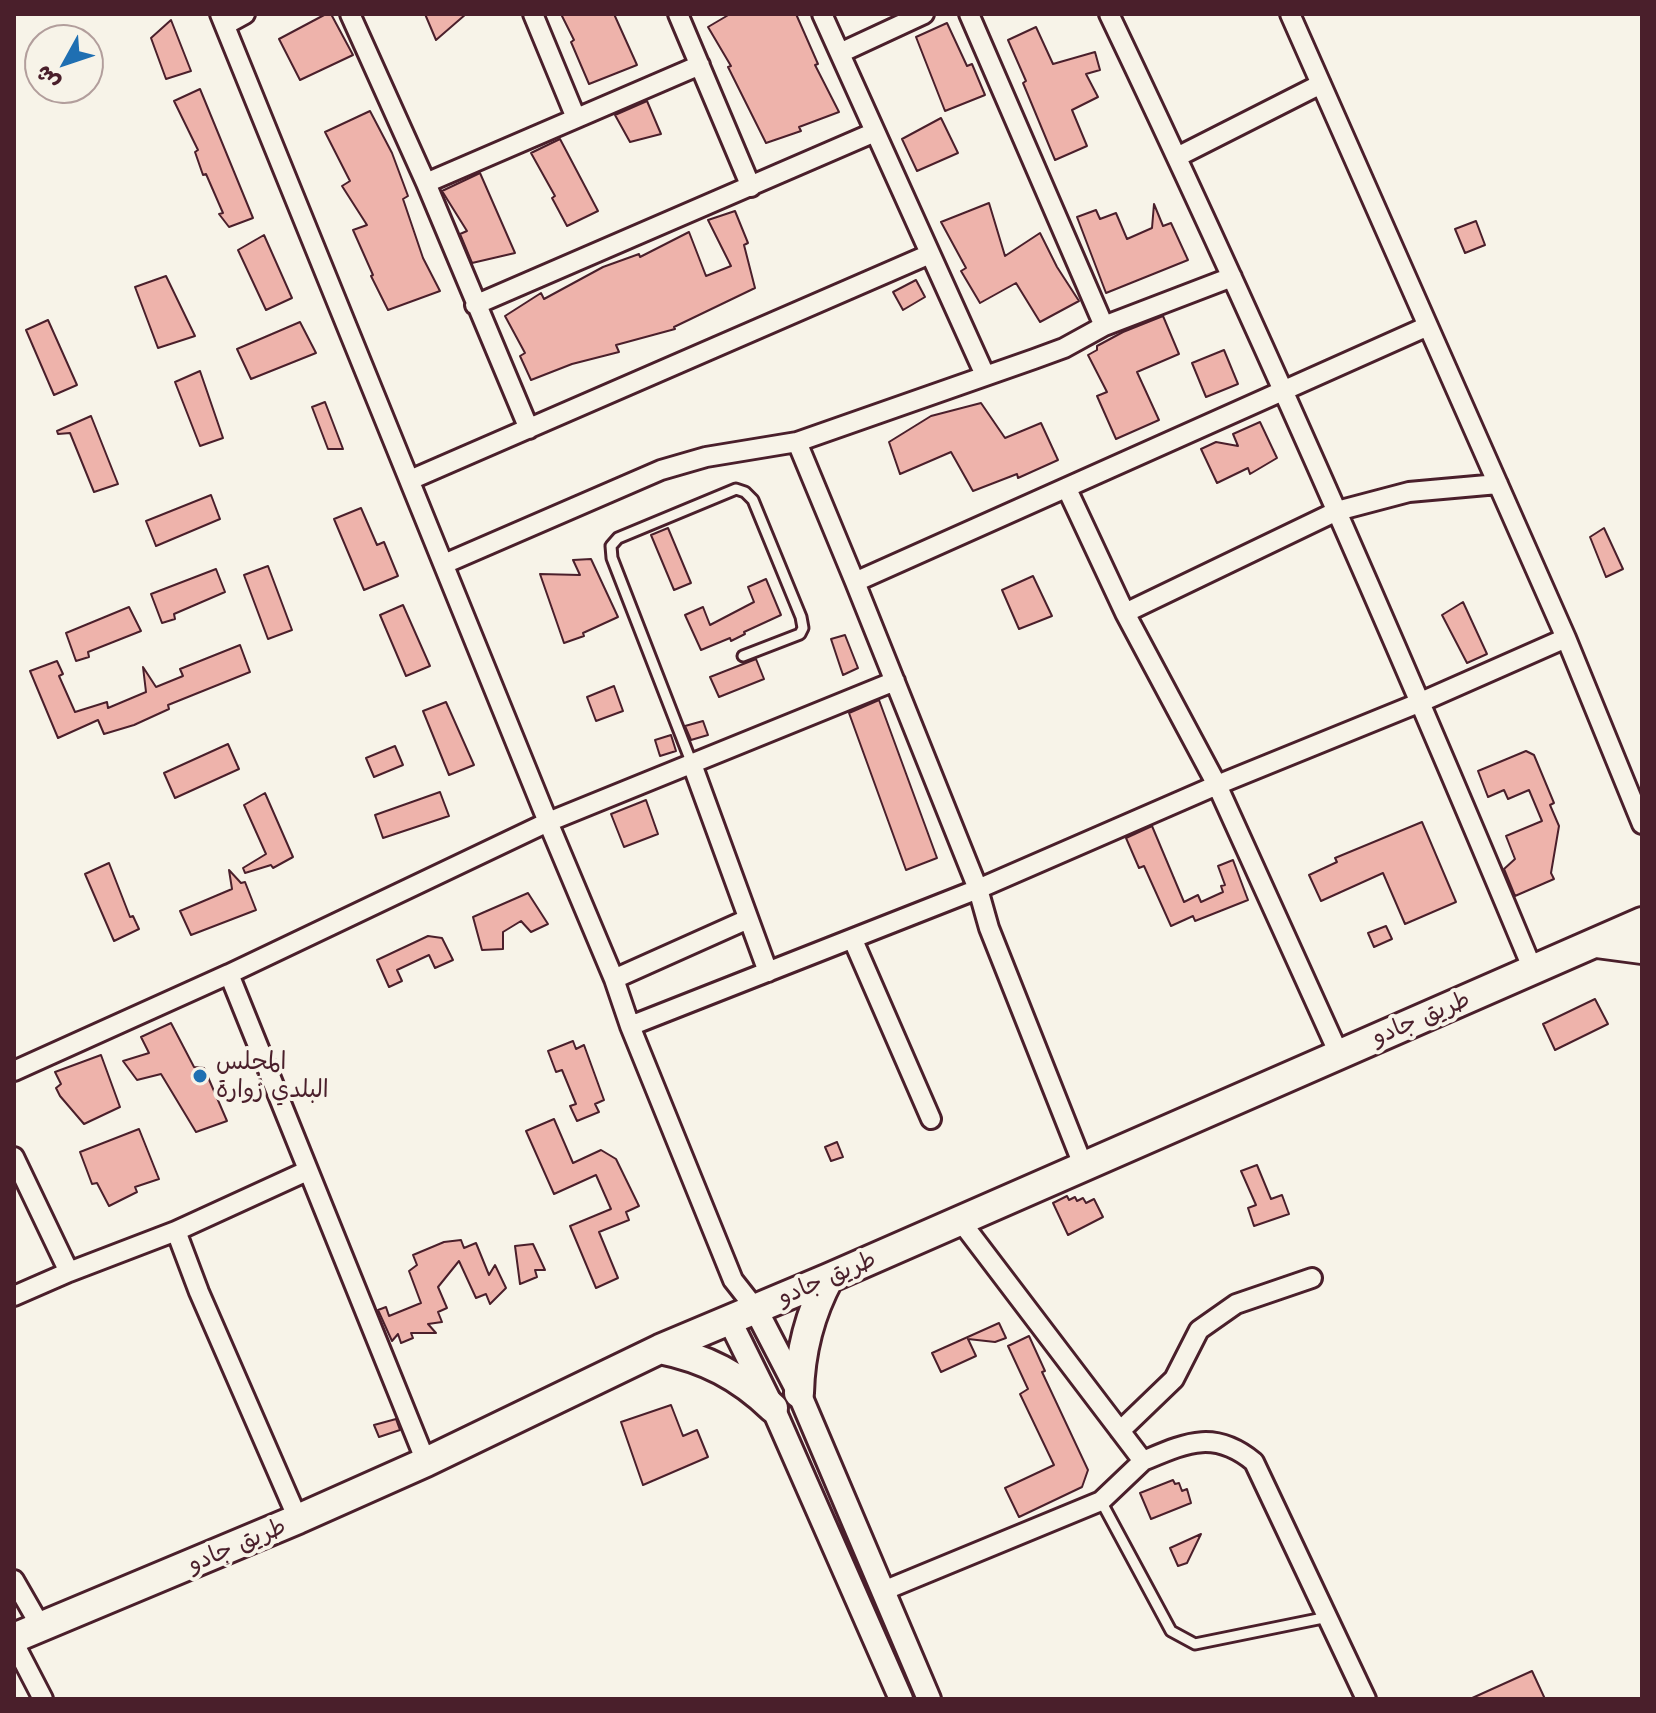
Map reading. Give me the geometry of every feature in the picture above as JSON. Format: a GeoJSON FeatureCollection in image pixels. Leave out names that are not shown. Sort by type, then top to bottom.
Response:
{"type":"FeatureCollection","features":[{"type":"Feature","properties":{"kind":"highway","name":"طريق جادو"},"geometry":{"type":"LineString","coordinates":[[14,1641],[426,1462],[660,1349],[1642,922]]}},
{"type":"Feature","properties":{"kind":"highway"},"geometry":{"type":"LineString","coordinates":[[1593,943],[1613,943],[1642,949]]}},
{"type":"Feature","properties":{"kind":"highway"},"geometry":{"type":"LineString","coordinates":[[799,1393],[803,1345],[818,1299],[829,1278]]}},
{"type":"Feature","properties":{"kind":"highway"},"geometry":{"type":"LineString","coordinates":[[660,1349],[722,1369],[773,1408]]}},
{"type":"Feature","properties":{"kind":"street"},"geometry":{"type":"LineString","coordinates":[[245,14],[223,19],[614,979],[630,1026],[733,1280],[755,1308],[799,1393],[929,1699]]}},
{"type":"Feature","properties":{"kind":"street"},"geometry":{"type":"LineString","coordinates":[[350,14],[426,183],[529,429]]}},
{"type":"Feature","properties":{"kind":"street"},"geometry":{"type":"LineString","coordinates":[[533,14],[576,118]]}},
{"type":"Feature","properties":{"kind":"street"},"geometry":{"type":"LineString","coordinates":[[678,14],[751,187]]}},
{"type":"Feature","properties":{"kind":"street"},"geometry":{"type":"LineString","coordinates":[[822,14],[985,375]]}},
{"type":"Feature","properties":{"kind":"street"},"geometry":{"type":"LineString","coordinates":[[840,53],[924,14]]}},
{"type":"Feature","properties":{"kind":"street"},"geometry":{"type":"LineString","coordinates":[[969,14],[1104,326]]}},
{"type":"Feature","properties":{"kind":"street"},"geometry":{"type":"LineString","coordinates":[[1109,14],[1337,511],[1533,970]]}},
{"type":"Feature","properties":{"kind":"street"},"geometry":{"type":"LineString","coordinates":[[1290,14],[1566,638],[1642,824]]}},
{"type":"Feature","properties":{"kind":"street"},"geometry":{"type":"LineString","coordinates":[[426,183],[700,65]]}},
{"type":"Feature","properties":{"kind":"street"},"geometry":{"type":"LineString","coordinates":[[1177,157],[1321,84]]}},
{"type":"Feature","properties":{"kind":"street"},"geometry":{"type":"LineString","coordinates":[[475,305],[875,132]]}},
{"type":"Feature","properties":{"kind":"street"},"geometry":{"type":"LineString","coordinates":[[410,480],[930,254]]}},
{"type":"Feature","properties":{"kind":"street"},"geometry":{"type":"LineString","coordinates":[[444,564],[661,470],[706,457],[797,442],[1064,348],[1104,326],[1232,277]]}},
{"type":"Feature","properties":{"kind":"street"},"geometry":{"type":"LineString","coordinates":[[855,582],[1428,326]]}},
{"type":"Feature","properties":{"kind":"street"},"geometry":{"type":"LineString","coordinates":[[797,442],[978,889],[989,928],[1083,1165]]}},
{"type":"Feature","properties":{"kind":"street"},"geometry":{"type":"LineString","coordinates":[[1125,613],[1337,511],[1409,492],[1498,484]]}},
{"type":"Feature","properties":{"kind":"street"},"geometry":{"type":"LineString","coordinates":[[1067,489],[1125,613],[1217,785],[1339,1054]]}},
{"type":"Feature","properties":{"kind":"street"},"geometry":{"type":"LineString","coordinates":[[630,1026],[978,889],[1566,638]]}},
{"type":"Feature","properties":{"kind":"street"},"geometry":{"type":"LineString","coordinates":[[14,1071],[229,974],[548,822],[895,681]]}},
{"type":"Feature","properties":{"kind":"street"},"geometry":{"type":"LineString","coordinates":[[692,764],[768,972]]}},
{"type":"Feature","properties":{"kind":"street"},"geometry":{"type":"LineString","coordinates":[[614,979],[748,919]]}},
{"type":"Feature","properties":{"kind":"street"},"geometry":{"type":"LineString","coordinates":[[853,940],[931,1119]]}},
{"type":"Feature","properties":{"kind":"street"},"geometry":{"type":"LineString","coordinates":[[229,974],[426,1462]]}},
{"type":"Feature","properties":{"kind":"street"},"geometry":{"type":"LineString","coordinates":[[14,1157],[69,1272]]}},
{"type":"Feature","properties":{"kind":"street"},"geometry":{"type":"LineString","coordinates":[[14,1296],[176,1231],[307,1171]]}},
{"type":"Feature","properties":{"kind":"street"},"geometry":{"type":"LineString","coordinates":[[959,1219],[1143,1461]]}},
{"type":"Feature","properties":{"kind":"street"},"geometry":{"type":"LineString","coordinates":[[176,1231],[199,1292],[298,1519]]}},
{"type":"Feature","properties":{"kind":"street"},"geometry":{"type":"LineString","coordinates":[[1120,1431],[1174,1379],[1199,1330],[1236,1304],[1312,1278]]}},
{"type":"Feature","properties":{"kind":"street"},"geometry":{"type":"LineString","coordinates":[[733,1280],[729,1319],[773,1408],[901,1699]]}},
{"type":"Feature","properties":{"kind":"street"},"geometry":{"type":"LineString","coordinates":[[883,1591],[1101,1501],[1143,1461],[1187,1442],[1216,1442],[1238,1448],[1254,1462],[1366,1699]]}},
{"type":"Feature","properties":{"kind":"street"},"geometry":{"type":"LineString","coordinates":[[14,1580],[41,1627]]}},
{"type":"Feature","properties":{"kind":"street"},"geometry":{"type":"LineString","coordinates":[[14,1641],[43,1699]]}},
{"type":"Feature","properties":{"kind":"lane"},"geometry":{"type":"LineString","coordinates":[[692,764],[612,558],[611,546],[618,538],[736,489],[745,492],[753,500],[803,628],[800,634],[743,656]]}},
{"type":"Feature","properties":{"kind":"lane"},"geometry":{"type":"LineString","coordinates":[[1101,1501],[1171,1631],[1195,1644],[1328,1617]]}},
{"type":"Feature","properties":{"kind":"building"},"geometry":{"type":"Polygon","coordinates":[[[331,14],[353,55],[300,80],[279,39],[331,14]]]}},
{"type":"Feature","properties":{"kind":"building"},"geometry":{"type":"Polygon","coordinates":[[[425,14],[466,14],[436,40],[425,14]]]}},
{"type":"Feature","properties":{"kind":"building"},"geometry":{"type":"Polygon","coordinates":[[[561,14],[614,14],[637,65],[589,84],[571,42],[574,40],[561,14]]]}},
{"type":"Feature","properties":{"kind":"building"},"geometry":{"type":"Polygon","coordinates":[[[730,14],[796,14],[818,64],[815,65],[839,112],[799,127],[801,131],[766,143],[728,67],[731,66],[708,27],[730,14]]]}},
{"type":"Feature","properties":{"kind":"building"},"geometry":{"type":"Polygon","coordinates":[[[171,20],[191,71],[166,79],[151,38],[171,20]]]}},
{"type":"Feature","properties":{"kind":"building"},"geometry":{"type":"Polygon","coordinates":[[[947,23],[967,66],[972,64],[985,95],[945,111],[916,37],[947,23]]]}},
{"type":"Feature","properties":{"kind":"building"},"geometry":{"type":"Polygon","coordinates":[[[1036,27],[1053,64],[1095,52],[1100,70],[1086,74],[1098,97],[1072,110],[1087,146],[1055,160],[1008,40],[1036,27]]]}},
{"type":"Feature","properties":{"kind":"building"},"geometry":{"type":"Polygon","coordinates":[[[200,89],[253,218],[229,227],[219,214],[223,213],[206,174],[203,175],[195,152],[198,150],[174,101],[200,89]]]}},
{"type":"Feature","properties":{"kind":"building"},"geometry":{"type":"Polygon","coordinates":[[[647,101],[661,134],[630,142],[615,115],[647,101]]]}},
{"type":"Feature","properties":{"kind":"building"},"geometry":{"type":"Polygon","coordinates":[[[370,111],[392,153],[408,196],[403,199],[423,258],[440,291],[388,310],[353,230],[367,225],[342,186],[350,181],[325,132],[370,111]]]}},
{"type":"Feature","properties":{"kind":"building"},"geometry":{"type":"Polygon","coordinates":[[[941,118],[958,153],[917,171],[902,139],[941,118]]]}},
{"type":"Feature","properties":{"kind":"building"},"geometry":{"type":"Polygon","coordinates":[[[560,139],[598,211],[567,226],[552,198],[555,196],[531,153],[560,139]]]}},
{"type":"Feature","properties":{"kind":"building"},"geometry":{"type":"Polygon","coordinates":[[[480,173],[515,253],[472,263],[460,234],[467,231],[442,191],[480,173]]]}},
{"type":"Feature","properties":{"kind":"building"},"geometry":{"type":"Polygon","coordinates":[[[989,203],[1005,256],[1040,233],[1079,301],[1040,322],[1016,283],[980,303],[961,271],[966,268],[941,222],[989,203]]]}},
{"type":"Feature","properties":{"kind":"building"},"geometry":{"type":"Polygon","coordinates":[[[1154,204],[1163,226],[1171,223],[1188,260],[1106,293],[1077,217],[1096,210],[1100,219],[1116,213],[1127,239],[1152,228],[1154,204]]]}},
{"type":"Feature","properties":{"kind":"building"},"geometry":{"type":"Polygon","coordinates":[[[735,211],[748,243],[744,245],[755,288],[675,329],[616,345],[619,352],[572,364],[531,380],[520,356],[525,353],[505,316],[541,293],[544,299],[603,267],[639,254],[640,257],[689,232],[706,276],[731,266],[708,220],[735,211]]]}},
{"type":"Feature","properties":{"kind":"building"},"geometry":{"type":"Polygon","coordinates":[[[1476,221],[1485,245],[1465,253],[1455,229],[1476,221]]]}},
{"type":"Feature","properties":{"kind":"building"},"geometry":{"type":"Polygon","coordinates":[[[264,235],[292,298],[266,310],[238,250],[264,235]]]}},
{"type":"Feature","properties":{"kind":"building"},"geometry":{"type":"Polygon","coordinates":[[[166,276],[195,336],[158,348],[135,287],[166,276]]]}},
{"type":"Feature","properties":{"kind":"building"},"geometry":{"type":"Polygon","coordinates":[[[916,280],[925,297],[903,310],[893,292],[916,280]]]}},
{"type":"Feature","properties":{"kind":"building"},"geometry":{"type":"Polygon","coordinates":[[[1163,316],[1179,354],[1137,372],[1159,420],[1116,439],[1097,396],[1107,392],[1088,355],[1097,350],[1097,346],[1123,332],[1163,316]]]}},
{"type":"Feature","properties":{"kind":"building"},"geometry":{"type":"Polygon","coordinates":[[[48,320],[77,385],[54,395],[26,330],[48,320]]]}},
{"type":"Feature","properties":{"kind":"building"},"geometry":{"type":"Polygon","coordinates":[[[300,322],[316,353],[251,379],[237,349],[300,322]]]}},
{"type":"Feature","properties":{"kind":"building"},"geometry":{"type":"Polygon","coordinates":[[[1224,350],[1238,384],[1206,397],[1192,363],[1224,350]]]}},
{"type":"Feature","properties":{"kind":"building"},"geometry":{"type":"Polygon","coordinates":[[[200,371],[223,438],[200,446],[175,382],[200,371]]]}},
{"type":"Feature","properties":{"kind":"building"},"geometry":{"type":"Polygon","coordinates":[[[325,402],[343,449],[328,449],[312,407],[325,402]]]}},
{"type":"Feature","properties":{"kind":"building"},"geometry":{"type":"Polygon","coordinates":[[[981,403],[1005,438],[1041,423],[1058,460],[1018,478],[1017,474],[973,491],[951,452],[900,474],[889,442],[931,416],[981,403]]]}},
{"type":"Feature","properties":{"kind":"building"},"geometry":{"type":"Polygon","coordinates":[[[91,416],[118,484],[94,492],[70,433],[58,434],[57,431],[91,416]]]}},
{"type":"Feature","properties":{"kind":"building"},"geometry":{"type":"Polygon","coordinates":[[[1260,422],[1277,458],[1250,474],[1248,468],[1217,483],[1201,449],[1216,442],[1238,446],[1233,434],[1260,422]]]}},
{"type":"Feature","properties":{"kind":"building"},"geometry":{"type":"Polygon","coordinates":[[[211,495],[220,519],[156,546],[146,521],[211,495]]]}},
{"type":"Feature","properties":{"kind":"building"},"geometry":{"type":"Polygon","coordinates":[[[361,508],[377,545],[384,542],[398,576],[364,590],[334,519],[361,508]]]}},
{"type":"Feature","properties":{"kind":"building"},"geometry":{"type":"Polygon","coordinates":[[[668,528],[691,583],[674,590],[651,535],[668,528]]]}},
{"type":"Feature","properties":{"kind":"building"},"geometry":{"type":"Polygon","coordinates":[[[1604,528],[1623,569],[1606,577],[1590,537],[1604,528]]]}},
{"type":"Feature","properties":{"kind":"building"},"geometry":{"type":"Polygon","coordinates":[[[591,559],[618,617],[564,643],[540,574],[580,575],[573,560],[591,559]]]}},
{"type":"Feature","properties":{"kind":"building"},"geometry":{"type":"Polygon","coordinates":[[[268,566],[292,630],[268,639],[244,575],[268,566]]]}},
{"type":"Feature","properties":{"kind":"building"},"geometry":{"type":"Polygon","coordinates":[[[216,569],[225,592],[174,614],[175,619],[162,623],[151,594],[216,569]]]}},
{"type":"Feature","properties":{"kind":"building"},"geometry":{"type":"Polygon","coordinates":[[[1033,576],[1052,616],[1019,629],[1002,590],[1033,576]]]}},
{"type":"Feature","properties":{"kind":"building"},"geometry":{"type":"Polygon","coordinates":[[[766,579],[781,615],[731,641],[730,638],[701,650],[685,615],[703,607],[710,625],[754,602],[748,587],[766,579]]]}},
{"type":"Feature","properties":{"kind":"building"},"geometry":{"type":"Polygon","coordinates":[[[1463,602],[1487,654],[1467,663],[1442,615],[1463,602]]]}},
{"type":"Feature","properties":{"kind":"building"},"geometry":{"type":"Polygon","coordinates":[[[403,605],[430,666],[406,676],[380,615],[403,605]]]}},
{"type":"Feature","properties":{"kind":"building"},"geometry":{"type":"Polygon","coordinates":[[[129,607],[141,631],[88,652],[89,657],[76,661],[66,633],[129,607]]]}},
{"type":"Feature","properties":{"kind":"building"},"geometry":{"type":"Polygon","coordinates":[[[845,635],[858,668],[843,675],[831,639],[845,635]]]}},
{"type":"Feature","properties":{"kind":"building"},"geometry":{"type":"Polygon","coordinates":[[[240,645],[250,672],[168,705],[169,709],[134,725],[104,734],[98,720],[58,738],[30,671],[57,661],[63,674],[59,676],[75,712],[107,702],[108,708],[146,692],[143,667],[156,687],[183,676],[180,669],[240,645]]]}},
{"type":"Feature","properties":{"kind":"building"},"geometry":{"type":"Polygon","coordinates":[[[756,659],[764,679],[719,697],[710,677],[756,659]]]}},
{"type":"Feature","properties":{"kind":"building"},"geometry":{"type":"Polygon","coordinates":[[[614,686],[623,711],[596,721],[587,697],[614,686]]]}},
{"type":"Feature","properties":{"kind":"building"},"geometry":{"type":"Polygon","coordinates":[[[879,700],[937,858],[906,870],[849,713],[879,700]]]}},
{"type":"Feature","properties":{"kind":"building"},"geometry":{"type":"Polygon","coordinates":[[[446,702],[474,765],[449,775],[423,711],[446,702]]]}},
{"type":"Feature","properties":{"kind":"building"},"geometry":{"type":"Polygon","coordinates":[[[703,721],[708,735],[691,740],[685,726],[703,721]]]}},
{"type":"Feature","properties":{"kind":"building"},"geometry":{"type":"Polygon","coordinates":[[[671,735],[676,751],[660,756],[655,740],[671,735]]]}},
{"type":"Feature","properties":{"kind":"building"},"geometry":{"type":"Polygon","coordinates":[[[228,744],[239,769],[175,798],[164,773],[228,744]]]}},
{"type":"Feature","properties":{"kind":"building"},"geometry":{"type":"Polygon","coordinates":[[[395,746],[403,765],[374,777],[366,758],[395,746]]]}},
{"type":"Feature","properties":{"kind":"building"},"geometry":{"type":"Polygon","coordinates":[[[1526,751],[1534,755],[1554,803],[1550,805],[1559,826],[1551,873],[1554,879],[1515,896],[1504,869],[1515,859],[1506,836],[1542,821],[1529,790],[1508,799],[1504,790],[1488,797],[1478,771],[1526,751]]]}},
{"type":"Feature","properties":{"kind":"building"},"geometry":{"type":"Polygon","coordinates":[[[440,792],[449,816],[383,838],[375,815],[440,792]]]}},
{"type":"Feature","properties":{"kind":"building"},"geometry":{"type":"Polygon","coordinates":[[[265,793],[293,857],[273,868],[271,865],[245,873],[243,868],[266,854],[244,805],[265,793]]]}},
{"type":"Feature","properties":{"kind":"building"},"geometry":{"type":"Polygon","coordinates":[[[646,800],[658,834],[624,847],[611,814],[646,800]]]}},
{"type":"Feature","properties":{"kind":"building"},"geometry":{"type":"Polygon","coordinates":[[[1422,822],[1456,902],[1405,924],[1383,873],[1321,901],[1309,875],[1337,862],[1335,858],[1422,822]]]}},
{"type":"Feature","properties":{"kind":"building"},"geometry":{"type":"Polygon","coordinates":[[[1152,826],[1184,902],[1198,895],[1201,902],[1223,892],[1221,886],[1225,885],[1218,866],[1233,860],[1248,900],[1195,921],[1193,916],[1171,926],[1144,866],[1139,868],[1126,838],[1152,826]]]}},
{"type":"Feature","properties":{"kind":"building"},"geometry":{"type":"Polygon","coordinates":[[[109,863],[130,917],[133,916],[139,929],[114,941],[85,874],[109,863]]]}},
{"type":"Feature","properties":{"kind":"building"},"geometry":{"type":"Polygon","coordinates":[[[229,870],[241,883],[245,882],[256,910],[191,935],[180,911],[232,889],[229,870]]]}},
{"type":"Feature","properties":{"kind":"building"},"geometry":{"type":"Polygon","coordinates":[[[528,893],[548,924],[531,932],[521,921],[503,932],[503,949],[482,950],[473,917],[528,893]]]}},
{"type":"Feature","properties":{"kind":"building"},"geometry":{"type":"Polygon","coordinates":[[[1386,926],[1392,939],[1374,947],[1368,933],[1386,926]]]}},
{"type":"Feature","properties":{"kind":"building"},"geometry":{"type":"Polygon","coordinates":[[[428,936],[442,938],[453,960],[435,968],[429,955],[397,970],[402,981],[389,987],[377,960],[428,936]]]}},
{"type":"Feature","properties":{"kind":"building"},"geometry":{"type":"Polygon","coordinates":[[[1595,999],[1608,1024],[1555,1050],[1543,1024],[1595,999]]]}},
{"type":"Feature","properties":{"kind":"building"},"geometry":{"type":"Polygon","coordinates":[[[171,1023],[194,1067],[204,1068],[227,1121],[196,1132],[161,1074],[137,1080],[123,1061],[149,1053],[141,1037],[171,1023]]]}},
{"type":"Feature","properties":{"kind":"building"},"geometry":{"type":"Polygon","coordinates":[[[573,1041],[576,1049],[584,1045],[604,1100],[595,1104],[599,1112],[577,1121],[570,1106],[576,1104],[562,1070],[556,1072],[548,1051],[573,1041]]]}},
{"type":"Feature","properties":{"kind":"building"},"geometry":{"type":"Polygon","coordinates":[[[101,1055],[120,1107],[84,1124],[60,1096],[56,1088],[61,1084],[55,1072],[101,1055]]]}},
{"type":"Feature","properties":{"kind":"building"},"geometry":{"type":"Polygon","coordinates":[[[554,1119],[573,1163],[601,1150],[616,1159],[639,1206],[626,1212],[629,1220],[599,1232],[618,1278],[596,1288],[570,1226],[611,1209],[596,1175],[554,1194],[526,1131],[554,1119]]]}},
{"type":"Feature","properties":{"kind":"building"},"geometry":{"type":"Polygon","coordinates":[[[139,1129],[159,1179],[135,1187],[137,1192],[109,1206],[97,1183],[92,1184],[80,1152],[139,1129]]]}},
{"type":"Feature","properties":{"kind":"building"},"geometry":{"type":"Polygon","coordinates":[[[837,1142],[843,1157],[831,1161],[825,1147],[837,1142]]]}},
{"type":"Feature","properties":{"kind":"building"},"geometry":{"type":"Polygon","coordinates":[[[1257,1165],[1271,1199],[1282,1195],[1289,1214],[1254,1226],[1248,1208],[1256,1205],[1241,1171],[1257,1165]]]}},
{"type":"Feature","properties":{"kind":"building"},"geometry":{"type":"Polygon","coordinates":[[[1067,1196],[1069,1200],[1075,1197],[1077,1201],[1083,1198],[1086,1203],[1094,1199],[1103,1217],[1068,1235],[1053,1203],[1067,1196]]]}},
{"type":"Feature","properties":{"kind":"building"},"geometry":{"type":"Polygon","coordinates":[[[461,1240],[464,1248],[476,1243],[489,1275],[495,1265],[506,1288],[490,1304],[486,1294],[476,1298],[459,1261],[438,1287],[447,1308],[438,1312],[442,1322],[428,1324],[436,1333],[411,1333],[413,1338],[401,1343],[398,1334],[392,1341],[378,1310],[386,1307],[389,1316],[421,1303],[409,1271],[417,1265],[413,1255],[444,1242],[461,1240]]]}},
{"type":"Feature","properties":{"kind":"building"},"geometry":{"type":"Polygon","coordinates":[[[533,1244],[545,1270],[535,1270],[537,1277],[520,1284],[515,1246],[533,1244]]]}},
{"type":"Feature","properties":{"kind":"building"},"geometry":{"type":"Polygon","coordinates":[[[999,1323],[1006,1338],[995,1342],[968,1339],[976,1356],[941,1372],[932,1353],[999,1323]]]}},
{"type":"Feature","properties":{"kind":"building"},"geometry":{"type":"Polygon","coordinates":[[[1029,1336],[1045,1371],[1042,1372],[1088,1470],[1082,1487],[1019,1517],[1005,1488],[1054,1465],[1020,1394],[1028,1389],[1008,1346],[1029,1336]]]}},
{"type":"Feature","properties":{"kind":"building"},"geometry":{"type":"Polygon","coordinates":[[[671,1405],[683,1436],[697,1430],[708,1457],[643,1485],[621,1422],[671,1405]]]}},
{"type":"Feature","properties":{"kind":"building"},"geometry":{"type":"Polygon","coordinates":[[[396,1419],[400,1430],[379,1437],[374,1425],[396,1419]]]}},
{"type":"Feature","properties":{"kind":"building"},"geometry":{"type":"Polygon","coordinates":[[[1173,1480],[1175,1484],[1179,1483],[1182,1491],[1187,1489],[1191,1503],[1151,1519],[1140,1493],[1173,1480]]]}},
{"type":"Feature","properties":{"kind":"building"},"geometry":{"type":"Polygon","coordinates":[[[1201,1534],[1187,1563],[1178,1566],[1170,1548],[1201,1534]]]}},
{"type":"Feature","properties":{"kind":"building"},"geometry":{"type":"Polygon","coordinates":[[[1532,1671],[1545,1699],[1470,1699],[1532,1671]]]}},
{"type":"Feature","properties":{"kind":"place","name":"المجلس البلدي زوارة"},"geometry":{"type":"Point","coordinates":[200,1076]}}]}
